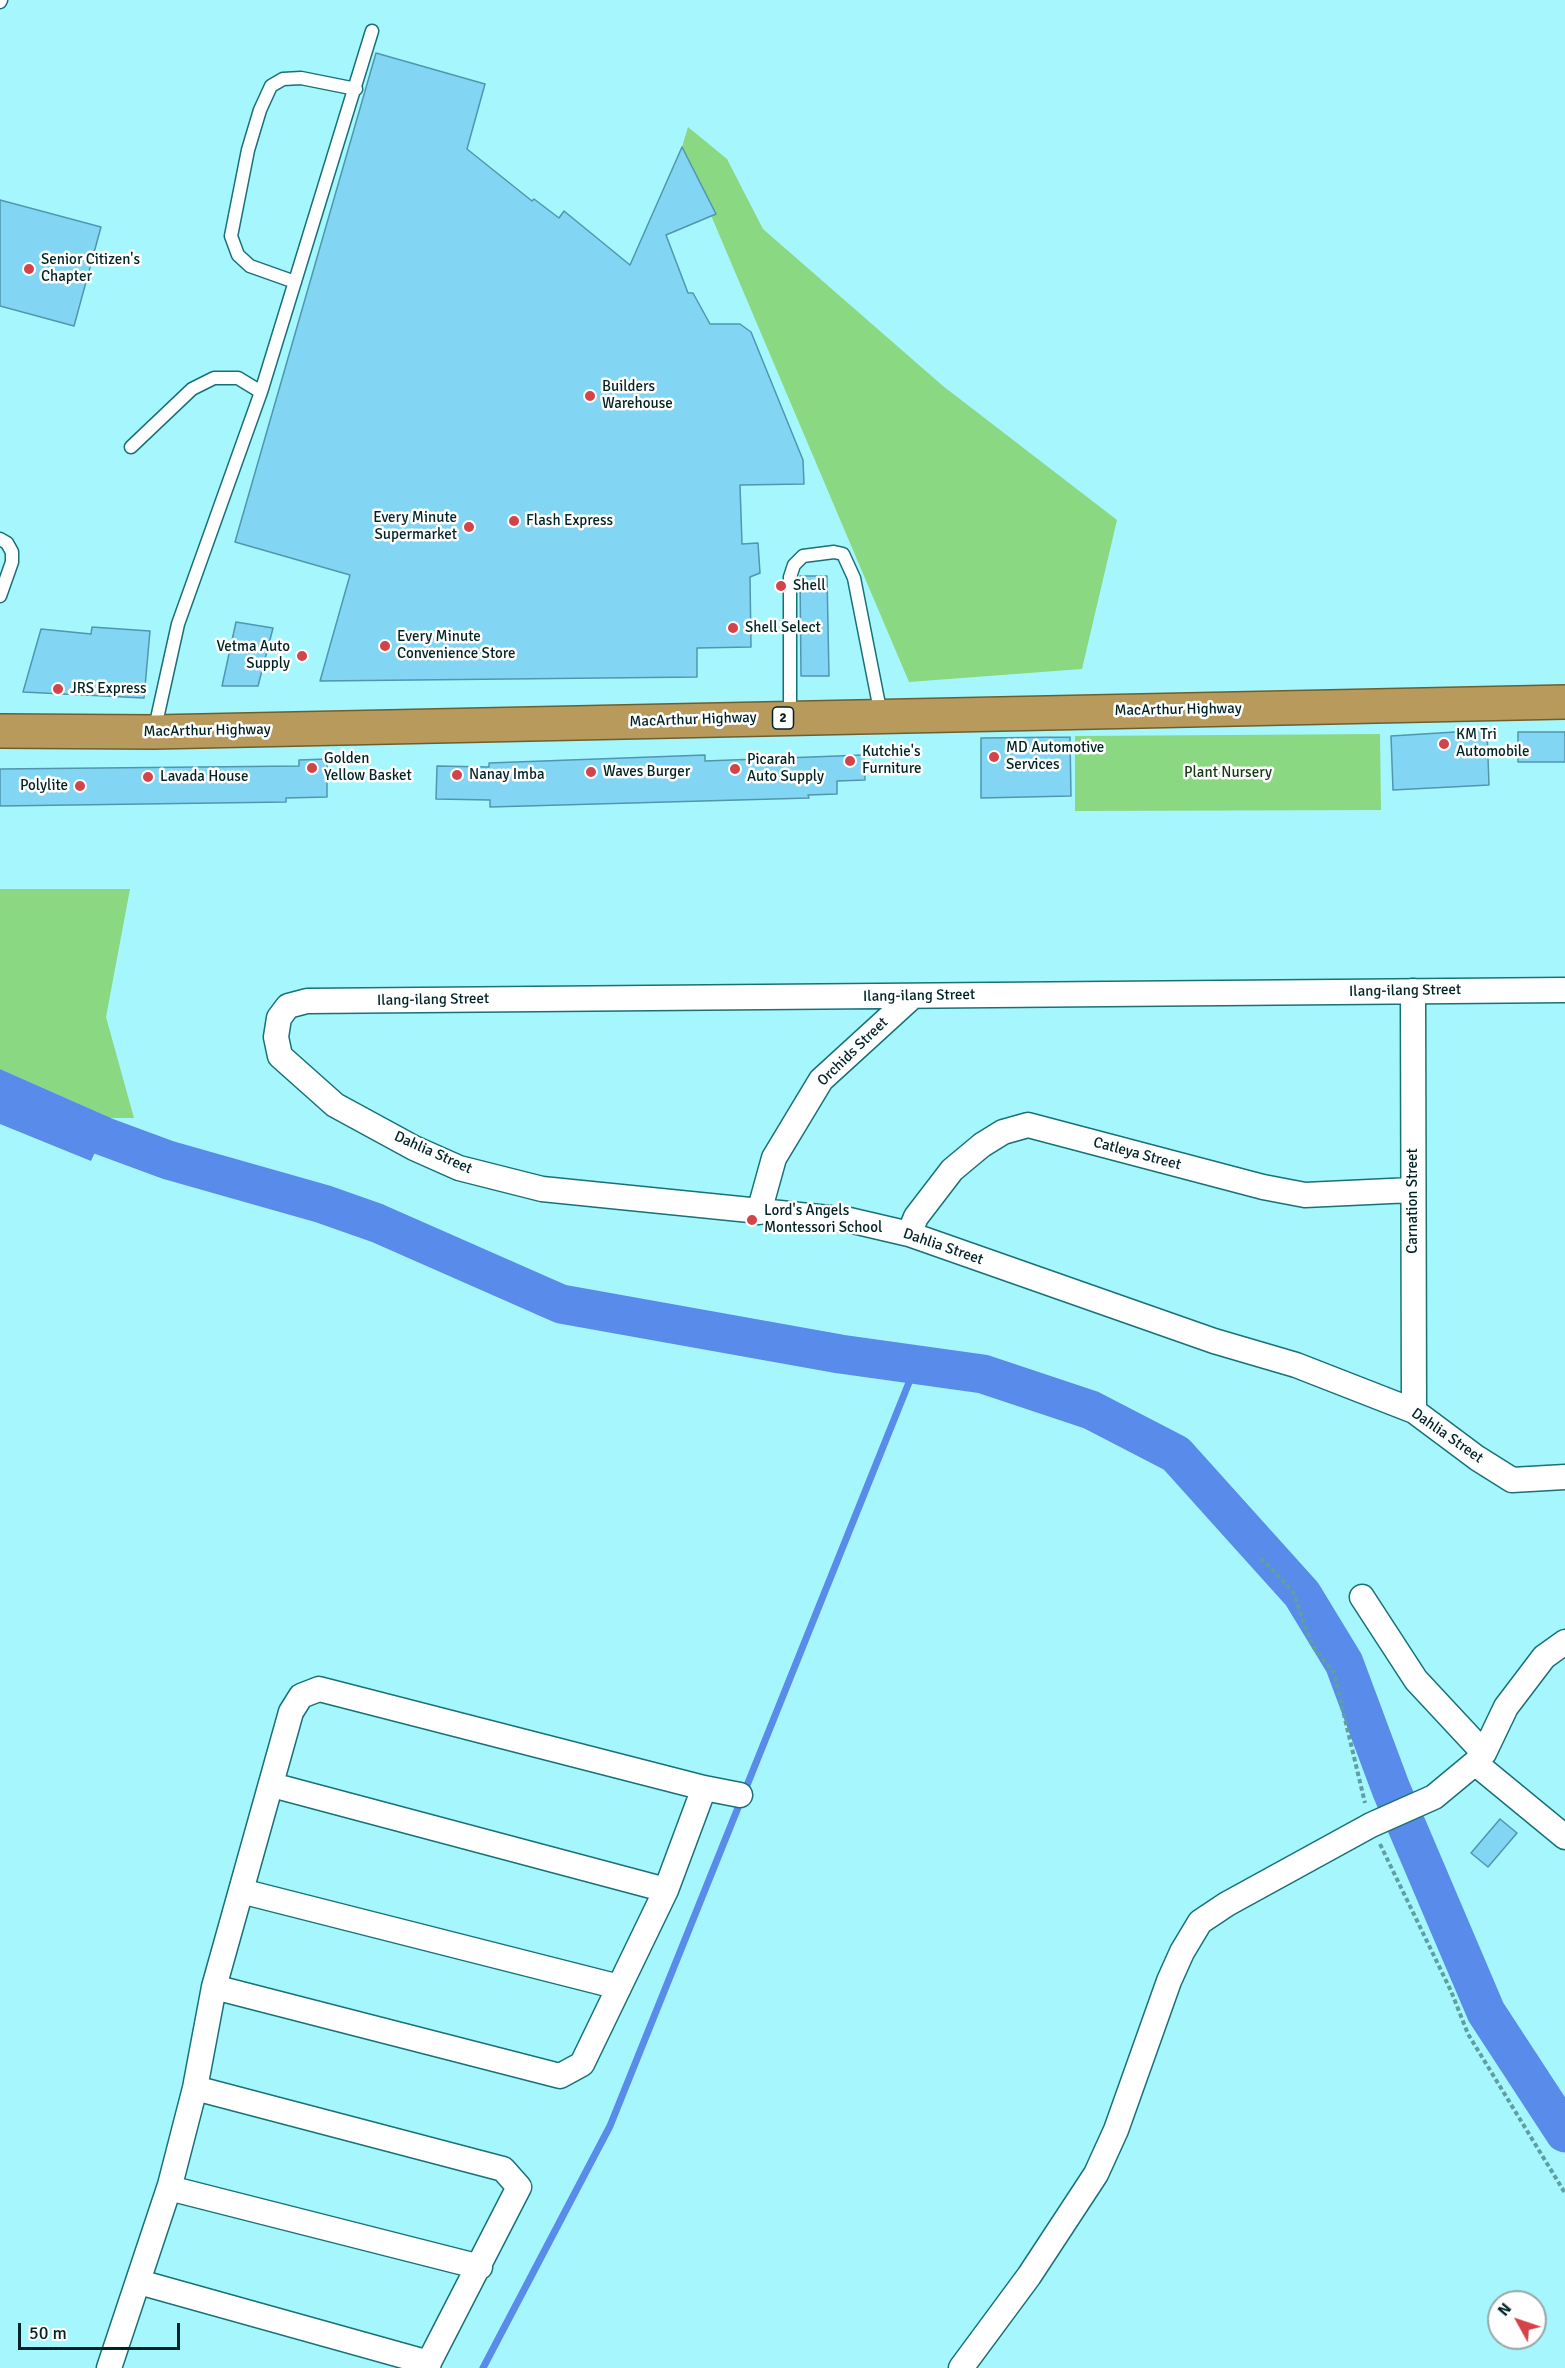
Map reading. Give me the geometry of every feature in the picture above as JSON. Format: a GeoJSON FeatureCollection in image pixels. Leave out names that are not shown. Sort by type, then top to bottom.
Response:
{"type":"FeatureCollection","features":[{"type":"Feature","properties":{"kind":"highway","name":"MacArthur Highway"},"geometry":{"type":"LineString","coordinates":[[0,731],[154,732],[1565,702]]}},
{"type":"Feature","properties":{"kind":"street","name":"Ilang-ilang Street"},"geometry":{"type":"LineString","coordinates":[[279,1018],[288,1006],[307,1001],[1565,990]]}},
{"type":"Feature","properties":{"kind":"street","name":"Carnation Street"},"geometry":{"type":"LineString","coordinates":[[1413,991],[1414,1411]]}},
{"type":"Feature","properties":{"kind":"street","name":"Orchids Street"},"geometry":{"type":"LineString","coordinates":[[759,1212],[774,1158],[821,1080],[913,996]]}},
{"type":"Feature","properties":{"kind":"street","name":"Dahlia Street"},"geometry":{"type":"LineString","coordinates":[[279,1018],[276,1037],[280,1056],[335,1105],[414,1148],[459,1168],[543,1189],[849,1220],[909,1234],[1214,1341],[1296,1365],[1414,1411],[1477,1458],[1512,1480],[1565,1477]]}},
{"type":"Feature","properties":{"kind":"street","name":"Catleya Street"},"geometry":{"type":"LineString","coordinates":[[909,1234],[916,1217],[952,1170],[982,1145],[1003,1132],[1029,1125],[1263,1187],[1305,1195],[1412,1191]]}},
{"type":"Feature","properties":{"kind":"street"},"geometry":{"type":"LineString","coordinates":[[1362,1597],[1416,1680],[1479,1758],[1565,1837]]}},
{"type":"Feature","properties":{"kind":"street"},"geometry":{"type":"LineString","coordinates":[[961,2368],[1029,2276],[1096,2174],[1116,2130],[1169,1981],[1200,1922],[1227,1904],[1374,1823],[1434,1797],[1479,1758],[1506,1707],[1544,1657],[1565,1642]]}},
{"type":"Feature","properties":{"kind":"street"},"geometry":{"type":"LineString","coordinates":[[109,2368],[169,2188],[195,2088],[214,1987],[291,1712],[301,1696],[319,1689],[704,1788],[740,1795]]}},
{"type":"Feature","properties":{"kind":"street"},"geometry":{"type":"LineString","coordinates":[[272,1785],[666,1890]]}},
{"type":"Feature","properties":{"kind":"street"},"geometry":{"type":"LineString","coordinates":[[214,1987],[560,2076],[582,2064],[666,1890],[704,1788]]}},
{"type":"Feature","properties":{"kind":"street"},"geometry":{"type":"LineString","coordinates":[[241,1891],[620,1987]]}},
{"type":"Feature","properties":{"kind":"street"},"geometry":{"type":"LineString","coordinates":[[139,2282],[427,2366],[480,2267],[519,2187],[503,2169],[195,2088]]}},
{"type":"Feature","properties":{"kind":"street"},"geometry":{"type":"LineString","coordinates":[[169,2188],[480,2267]]}},
{"type":"Feature","properties":{"kind":"lane"},"geometry":{"type":"LineString","coordinates":[[154,732],[178,624],[261,392],[372,32]]}},
{"type":"Feature","properties":{"kind":"lane"},"geometry":{"type":"LineString","coordinates":[[295,282],[250,267],[238,255],[231,236],[248,150],[260,110],[271,86],[283,79],[301,78],[356,89]]}},
{"type":"Feature","properties":{"kind":"lane"},"geometry":{"type":"LineString","coordinates":[[131,447],[192,389],[214,378],[238,378],[261,392]]}},
{"type":"Feature","properties":{"kind":"lane"},"geometry":{"type":"LineString","coordinates":[[0,539],[7,543],[12,552],[12,561],[0,596]]}},
{"type":"Feature","properties":{"kind":"lane"},"geometry":{"type":"LineString","coordinates":[[790,718],[790,577],[794,565],[803,556],[834,552],[843,554],[854,578],[882,717]]}},
{"type":"Feature","properties":{"kind":"path"},"geometry":{"type":"LineString","coordinates":[[1261,1558],[1293,1592],[1312,1645],[1334,1674],[1374,1823],[1451,1991],[1468,2034],[1565,2193]]}},
{"type":"Feature","properties":{"kind":"green space"},"geometry":{"type":"Polygon","coordinates":[[[688,127],[727,159],[763,229],[943,386],[1117,520],[1082,669],[909,682],[682,147],[688,127]]]}},
{"type":"Feature","properties":{"kind":"green space","name":"Plant Nursery"},"geometry":{"type":"Polygon","coordinates":[[[1380,734],[1381,810],[1075,811],[1075,736],[1380,734]]]}},
{"type":"Feature","properties":{"kind":"green space"},"geometry":{"type":"Polygon","coordinates":[[[0,889],[130,889],[106,1017],[134,1118],[111,1118],[0,1069],[0,889]]]}},
{"type":"Feature","properties":{"kind":"water"},"geometry":{"type":"Polygon","coordinates":[[[0,1069],[111,1118],[91,1161],[0,1124],[0,1069]]]}},
{"type":"Feature","properties":{"kind":"building","name":"Builders Warehouse"},"geometry":{"type":"Polygon","coordinates":[[[376,53],[485,84],[467,149],[532,201],[534,199],[559,218],[564,211],[630,265],[682,147],[716,214],[666,235],[688,293],[693,293],[710,324],[740,324],[751,332],[803,460],[804,484],[740,485],[742,544],[758,543],[760,573],[750,577],[751,647],[697,648],[697,677],[320,681],[350,575],[235,542],[376,53]]]}},
{"type":"Feature","properties":{"kind":"building"},"geometry":{"type":"Polygon","coordinates":[[[0,200],[101,227],[74,326],[0,306],[0,200]]]}},
{"type":"Feature","properties":{"kind":"building"},"geometry":{"type":"Polygon","coordinates":[[[800,576],[827,576],[829,676],[801,676],[800,576]]]}},
{"type":"Feature","properties":{"kind":"building"},"geometry":{"type":"Polygon","coordinates":[[[236,622],[273,628],[258,686],[222,686],[236,622]]]}},
{"type":"Feature","properties":{"kind":"building"},"geometry":{"type":"Polygon","coordinates":[[[92,627],[150,631],[144,698],[23,692],[41,629],[91,634],[92,627]]]}},
{"type":"Feature","properties":{"kind":"building"},"geometry":{"type":"Polygon","coordinates":[[[1487,730],[1489,785],[1393,790],[1391,736],[1487,730]]]}},
{"type":"Feature","properties":{"kind":"building"},"geometry":{"type":"Polygon","coordinates":[[[1518,732],[1565,732],[1565,762],[1518,762],[1518,732]]]}},
{"type":"Feature","properties":{"kind":"building"},"geometry":{"type":"Polygon","coordinates":[[[1070,737],[1071,796],[981,798],[981,738],[1070,737]]]}},
{"type":"Feature","properties":{"kind":"building"},"geometry":{"type":"Polygon","coordinates":[[[705,755],[705,761],[864,755],[865,780],[837,781],[837,794],[808,795],[809,798],[490,807],[490,800],[436,799],[437,766],[489,767],[489,763],[705,755]]]}},
{"type":"Feature","properties":{"kind":"building"},"geometry":{"type":"Polygon","coordinates":[[[327,759],[327,797],[286,798],[286,802],[0,806],[0,769],[299,766],[299,760],[327,759]]]}},
{"type":"Feature","properties":{"kind":"building"},"geometry":{"type":"Polygon","coordinates":[[[1500,1819],[1517,1833],[1488,1867],[1471,1853],[1500,1819]]]}},
{"type":"Feature","properties":{"kind":"waterway"},"geometry":{"type":"LineString","coordinates":[[0,1098],[168,1160],[323,1204],[377,1223],[561,1304],[840,1354],[983,1374],[1091,1410],[1176,1454],[1302,1594],[1344,1663],[1391,1789],[1486,2012],[1565,2133]]}},
{"type":"Feature","properties":{"kind":"waterway"},"geometry":{"type":"LineString","coordinates":[[483,2368],[610,2126],[916,1365]]}},
{"type":"Feature","properties":{"kind":"place","name":"Senior Citizen's Chapter"},"geometry":{"type":"Point","coordinates":[29,269]}},
{"type":"Feature","properties":{"kind":"place","name":"Builders Warehouse"},"geometry":{"type":"Point","coordinates":[590,396]}},
{"type":"Feature","properties":{"kind":"place","name":"Flash Express"},"geometry":{"type":"Point","coordinates":[514,521]}},
{"type":"Feature","properties":{"kind":"place","name":"Every Minute Supermarket"},"geometry":{"type":"Point","coordinates":[469,527]}},
{"type":"Feature","properties":{"kind":"place","name":"Shell"},"geometry":{"type":"Point","coordinates":[781,586]}},
{"type":"Feature","properties":{"kind":"place","name":"Shell Select"},"geometry":{"type":"Point","coordinates":[733,628]}},
{"type":"Feature","properties":{"kind":"place","name":"Every Minute Convenience Store"},"geometry":{"type":"Point","coordinates":[385,646]}},
{"type":"Feature","properties":{"kind":"place","name":"Vetma Auto Supply"},"geometry":{"type":"Point","coordinates":[302,656]}},
{"type":"Feature","properties":{"kind":"place","name":"JRS Express"},"geometry":{"type":"Point","coordinates":[58,689]}},
{"type":"Feature","properties":{"kind":"place","name":"KM Tri Automobile"},"geometry":{"type":"Point","coordinates":[1444,744]}},
{"type":"Feature","properties":{"kind":"place","name":"MD Automotive Services"},"geometry":{"type":"Point","coordinates":[994,757]}},
{"type":"Feature","properties":{"kind":"place","name":"Kutchie's Furniture"},"geometry":{"type":"Point","coordinates":[850,761]}},
{"type":"Feature","properties":{"kind":"place","name":"Golden Yellow Basket"},"geometry":{"type":"Point","coordinates":[312,768]}},
{"type":"Feature","properties":{"kind":"place","name":"Picarah Auto Supply"},"geometry":{"type":"Point","coordinates":[735,769]}},
{"type":"Feature","properties":{"kind":"place","name":"Waves Burger"},"geometry":{"type":"Point","coordinates":[591,772]}},
{"type":"Feature","properties":{"kind":"place","name":"Nanay Imba"},"geometry":{"type":"Point","coordinates":[457,775]}},
{"type":"Feature","properties":{"kind":"place","name":"Lavada House"},"geometry":{"type":"Point","coordinates":[148,777]}},
{"type":"Feature","properties":{"kind":"place","name":"Polylite"},"geometry":{"type":"Point","coordinates":[80,786]}},
{"type":"Feature","properties":{"kind":"place","name":"Lord's Angels Montessori School"},"geometry":{"type":"Point","coordinates":[752,1220]}}]}
